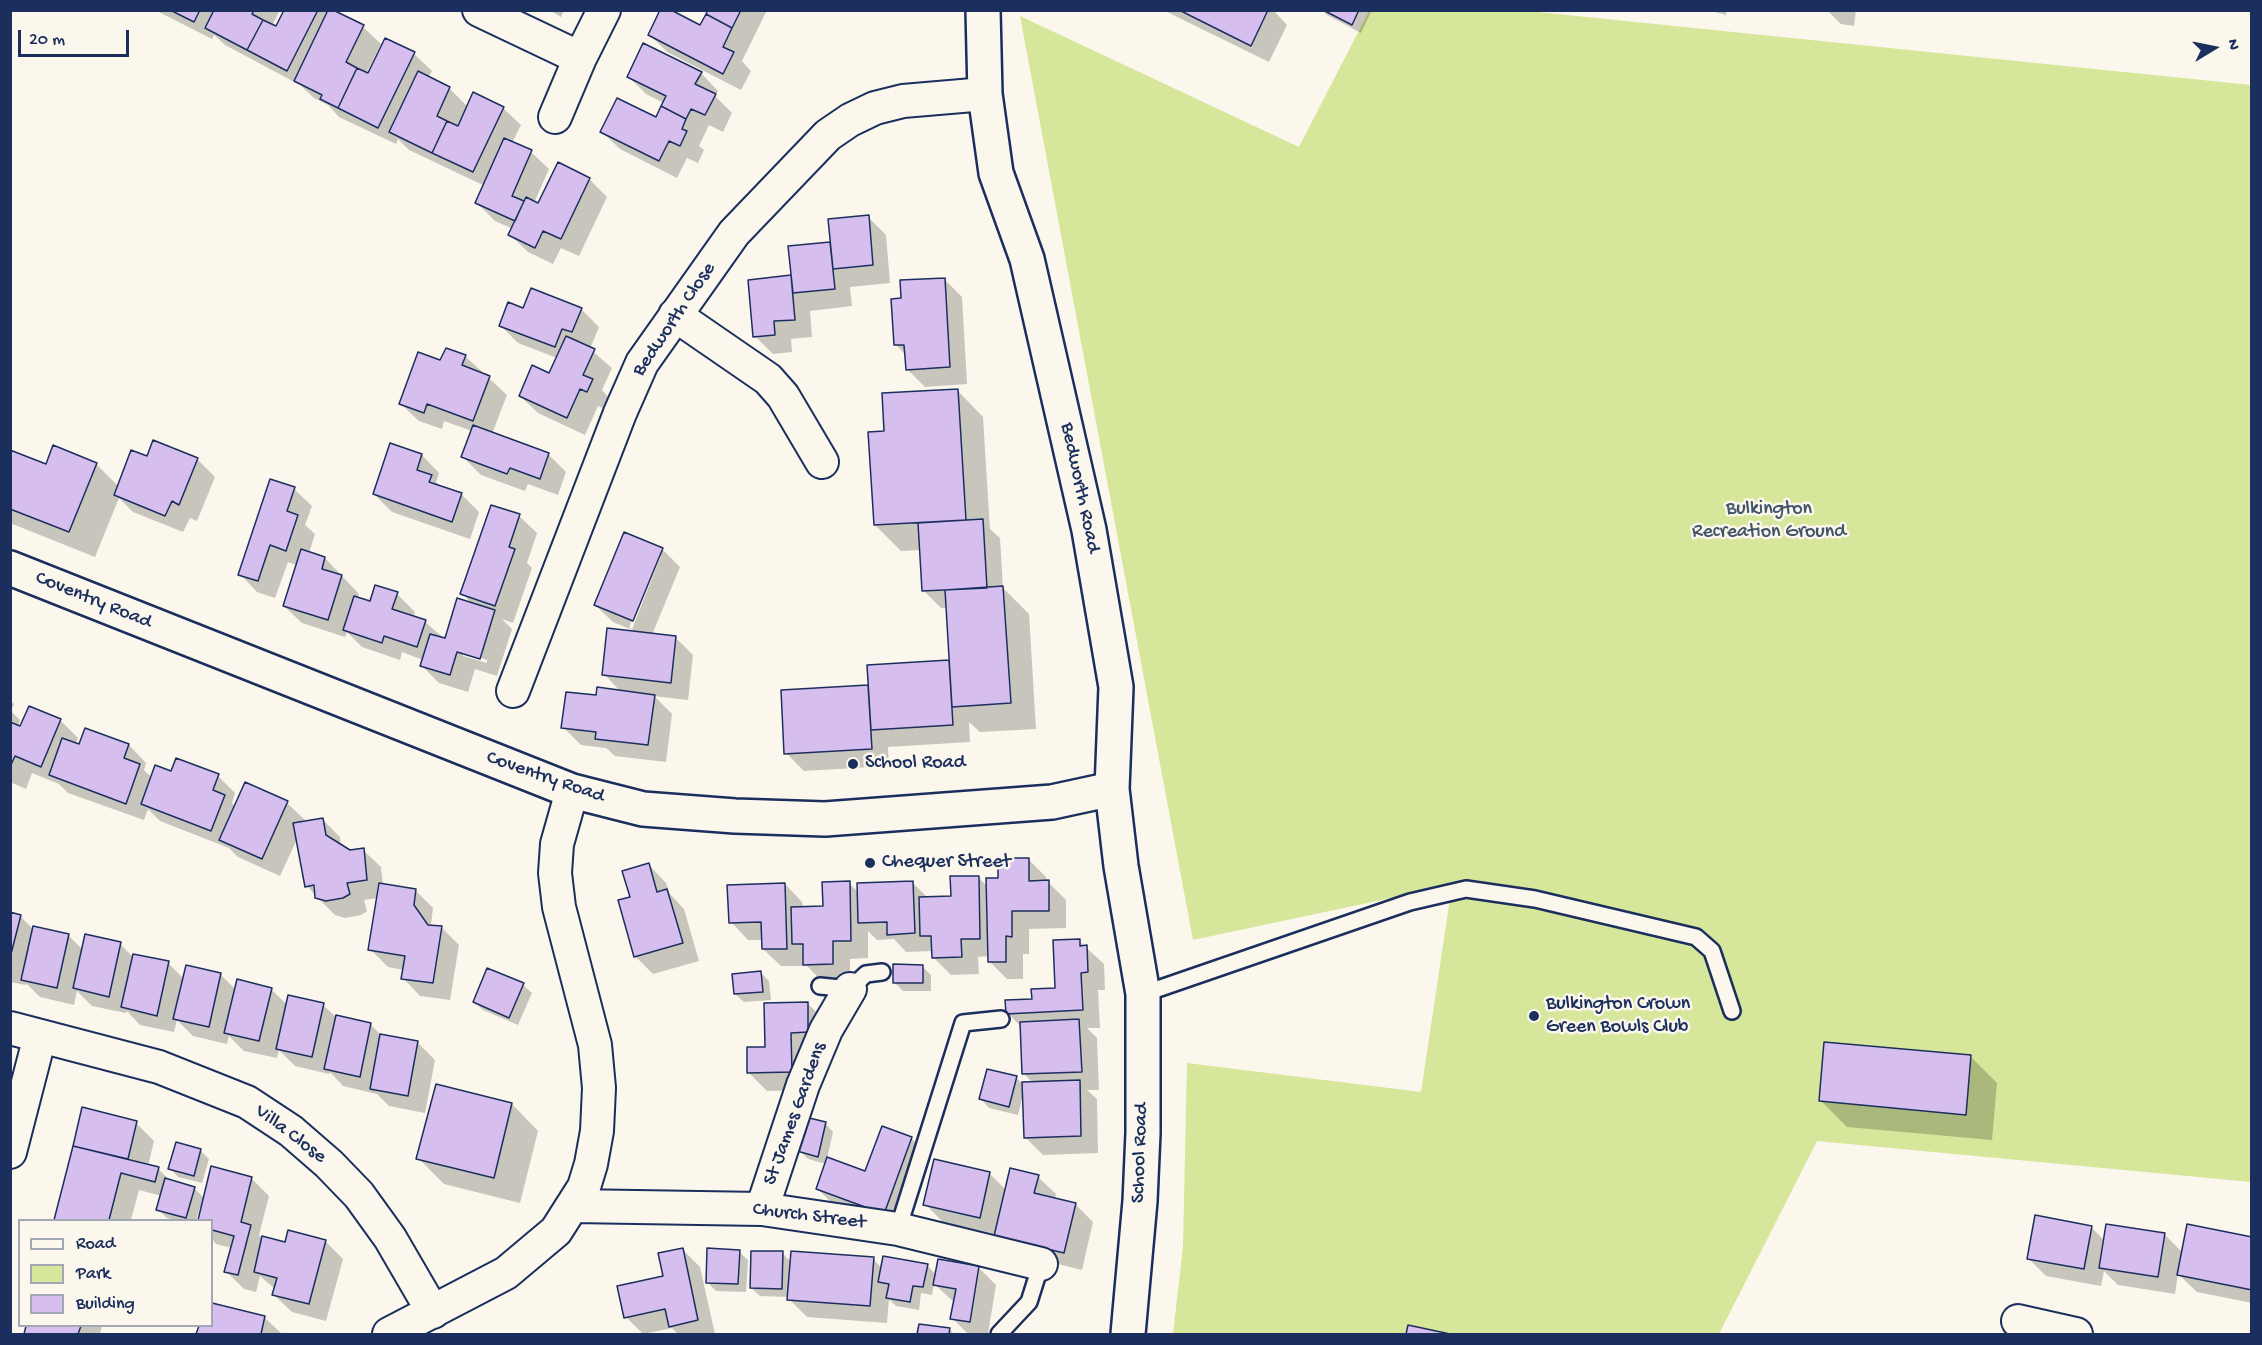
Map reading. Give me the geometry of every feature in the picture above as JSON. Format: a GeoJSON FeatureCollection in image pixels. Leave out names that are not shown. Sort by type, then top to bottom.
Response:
{"type":"FeatureCollection","features":[{"type":"Feature","properties":{"kind":"main road","name":"Bedworth Road"},"geometry":{"type":"LineString","coordinates":[[983,10],[985,94],[996,173],[1028,259],[1089,530],[1116,687],[1112,789],[1140,983]]}},
{"type":"Feature","properties":{"kind":"main road","name":"Coventry Road"},"geometry":{"type":"LineString","coordinates":[[10,568],[572,791],[643,809],[735,816],[825,819],[1052,802],[1112,789]]}},
{"type":"Feature","properties":{"kind":"main road","name":"School Road"},"geometry":{"type":"LineString","coordinates":[[1128,1335],[1140,1201],[1143,1133],[1140,983]]}},
{"type":"Feature","properties":{"kind":"street"},"geometry":{"type":"LineString","coordinates":[[479,10],[580,58]]}},
{"type":"Feature","properties":{"kind":"street"},"geometry":{"type":"LineString","coordinates":[[555,117],[580,58],[604,10]]}},
{"type":"Feature","properties":{"kind":"street","name":"Bedworth Close"},"geometry":{"type":"LineString","coordinates":[[513,691],[620,413],[642,363],[734,233],[828,135],[850,120],[875,108],[903,101],[985,94]]}},
{"type":"Feature","properties":{"kind":"street"},"geometry":{"type":"LineString","coordinates":[[675,315],[768,379],[783,396],[822,462]]}},
{"type":"Feature","properties":{"kind":"street"},"geometry":{"type":"LineString","coordinates":[[389,1335],[506,1273],[556,1231],[584,1187],[597,1131],[599,1088],[595,1045],[559,907],[555,873],[557,844],[572,791]]}},
{"type":"Feature","properties":{"kind":"street","name":"St James Gardens"},"geometry":{"type":"LineString","coordinates":[[762,1209],[803,1085],[826,1030],[835,987]]}},
{"type":"Feature","properties":{"kind":"street"},"geometry":{"type":"LineString","coordinates":[[10,1152],[25,1032]]}},
{"type":"Feature","properties":{"kind":"street","name":"Villa Close"},"geometry":{"type":"LineString","coordinates":[[25,1032],[159,1067],[247,1102],[291,1131],[329,1164],[359,1195],[390,1238],[433,1312]]}},
{"type":"Feature","properties":{"kind":"street","name":"Church Street"},"geometry":{"type":"LineString","coordinates":[[573,1206],[762,1209],[898,1229],[1041,1264]]}},
{"type":"Feature","properties":{"kind":"street"},"geometry":{"type":"LineString","coordinates":[[2018,1321],[2076,1335]]}},
{"type":"Feature","properties":{"kind":"lane"},"geometry":{"type":"LineString","coordinates":[[1140,983],[1410,902],[1466,889],[1535,899],[1696,937],[1712,951],[1732,1011]]}},
{"type":"Feature","properties":{"kind":"lane"},"geometry":{"type":"LineString","coordinates":[[835,987],[866,974],[882,972]]}},
{"type":"Feature","properties":{"kind":"lane"},"geometry":{"type":"LineString","coordinates":[[898,1229],[963,1023],[1001,1019]]}},
{"type":"Feature","properties":{"kind":"lane"},"geometry":{"type":"LineString","coordinates":[[999,1335],[1029,1302],[1041,1264]]}},
{"type":"Feature","properties":{"kind":"green space","name":"Bulkington Recreation Ground"},"geometry":{"type":"Polygon","coordinates":[[[1369,11],[1528,11],[2251,85],[2251,1182],[1817,1141],[1719,1334],[1173,1334],[1183,1247],[1187,1063],[1421,1092],[1452,885],[1193,940],[1020,16],[1299,147],[1369,11]]]}},
{"type":"Feature","properties":{"kind":"building"},"geometry":{"type":"Polygon","coordinates":[[[170,10],[200,10],[194,22],[170,10]]]}},
{"type":"Feature","properties":{"kind":"building"},"geometry":{"type":"Polygon","coordinates":[[[214,10],[254,10],[252,14],[263,20],[247,50],[205,28],[214,10]]]}},
{"type":"Feature","properties":{"kind":"building"},"geometry":{"type":"Polygon","coordinates":[[[284,10],[318,10],[287,71],[247,50],[263,20],[276,26],[284,10]]]}},
{"type":"Feature","properties":{"kind":"building"},"geometry":{"type":"Polygon","coordinates":[[[328,10],[333,10],[364,25],[346,62],[357,68],[338,108],[320,99],[322,95],[294,81],[328,10]]]}},
{"type":"Feature","properties":{"kind":"building"},"geometry":{"type":"Polygon","coordinates":[[[660,10],[671,10],[700,25],[706,14],[732,28],[723,47],[734,52],[723,74],[648,35],[660,10]]]}},
{"type":"Feature","properties":{"kind":"building"},"geometry":{"type":"Polygon","coordinates":[[[708,10],[741,10],[732,28],[706,14],[708,10]]]}},
{"type":"Feature","properties":{"kind":"building"},"geometry":{"type":"Polygon","coordinates":[[[1179,10],[1268,10],[1251,46],[1179,10]]]}},
{"type":"Feature","properties":{"kind":"building"},"geometry":{"type":"Polygon","coordinates":[[[1323,10],[1359,10],[1352,25],[1323,10]]]}},
{"type":"Feature","properties":{"kind":"building"},"geometry":{"type":"Polygon","coordinates":[[[385,38],[415,52],[378,128],[338,108],[357,68],[368,73],[385,38]]]}},
{"type":"Feature","properties":{"kind":"building"},"geometry":{"type":"Polygon","coordinates":[[[643,43],[702,72],[695,84],[716,94],[705,115],[691,109],[686,119],[661,106],[666,96],[627,77],[643,43]]]}},
{"type":"Feature","properties":{"kind":"building"},"geometry":{"type":"Polygon","coordinates":[[[418,71],[450,87],[437,116],[447,121],[432,153],[389,132],[418,71]]]}},
{"type":"Feature","properties":{"kind":"building"},"geometry":{"type":"Polygon","coordinates":[[[473,92],[504,107],[473,172],[432,153],[447,121],[458,126],[473,92]]]}},
{"type":"Feature","properties":{"kind":"building"},"geometry":{"type":"Polygon","coordinates":[[[617,98],[656,117],[661,106],[686,119],[682,129],[687,131],[680,146],[669,141],[659,161],[600,132],[617,98]]]}},
{"type":"Feature","properties":{"kind":"building"},"geometry":{"type":"Polygon","coordinates":[[[504,138],[532,150],[512,196],[524,201],[515,221],[475,203],[504,138]]]}},
{"type":"Feature","properties":{"kind":"building"},"geometry":{"type":"Polygon","coordinates":[[[558,162],[590,178],[561,239],[543,231],[535,248],[508,235],[526,197],[538,203],[558,162]]]}},
{"type":"Feature","properties":{"kind":"building"},"geometry":{"type":"Polygon","coordinates":[[[869,215],[873,265],[833,269],[828,219],[869,215]]]}},
{"type":"Feature","properties":{"kind":"building"},"geometry":{"type":"Polygon","coordinates":[[[830,242],[835,289],[793,293],[788,246],[830,242]]]}},
{"type":"Feature","properties":{"kind":"building"},"geometry":{"type":"Polygon","coordinates":[[[791,275],[795,320],[774,321],[775,335],[753,337],[748,280],[791,275]]]}},
{"type":"Feature","properties":{"kind":"building"},"geometry":{"type":"Polygon","coordinates":[[[945,278],[950,367],[906,370],[904,345],[894,345],[891,299],[901,298],[900,280],[945,278]]]}},
{"type":"Feature","properties":{"kind":"building"},"geometry":{"type":"Polygon","coordinates":[[[531,288],[582,308],[572,332],[562,329],[555,347],[499,326],[508,302],[523,308],[531,288]]]}},
{"type":"Feature","properties":{"kind":"building"},"geometry":{"type":"Polygon","coordinates":[[[566,336],[595,349],[583,375],[593,379],[587,392],[580,389],[567,418],[519,396],[532,365],[549,373],[566,336]]]}},
{"type":"Feature","properties":{"kind":"building"},"geometry":{"type":"Polygon","coordinates":[[[446,348],[466,355],[462,365],[490,376],[473,421],[427,404],[424,413],[399,404],[418,352],[440,360],[446,348]]]}},
{"type":"Feature","properties":{"kind":"building"},"geometry":{"type":"Polygon","coordinates":[[[958,389],[966,520],[874,525],[868,432],[884,431],[882,393],[958,389]]]}},
{"type":"Feature","properties":{"kind":"building"},"geometry":{"type":"Polygon","coordinates":[[[473,425],[549,453],[540,479],[510,468],[507,474],[461,457],[473,425]]]}},
{"type":"Feature","properties":{"kind":"building"},"geometry":{"type":"Polygon","coordinates":[[[153,440],[198,458],[179,505],[172,501],[165,516],[114,495],[131,450],[147,456],[153,440]]]}},
{"type":"Feature","properties":{"kind":"building"},"geometry":{"type":"Polygon","coordinates":[[[390,443],[422,454],[417,470],[432,475],[429,482],[462,493],[452,522],[373,494],[390,443]]]}},
{"type":"Feature","properties":{"kind":"building"},"geometry":{"type":"Polygon","coordinates":[[[53,445],[97,463],[69,532],[10,509],[10,450],[46,464],[53,445]]]}},
{"type":"Feature","properties":{"kind":"building"},"geometry":{"type":"Polygon","coordinates":[[[270,479],[295,487],[287,511],[298,515],[286,551],[270,545],[258,581],[238,575],[270,479]]]}},
{"type":"Feature","properties":{"kind":"building"},"geometry":{"type":"Polygon","coordinates":[[[491,505],[520,514],[509,547],[515,549],[495,606],[460,594],[491,505]]]}},
{"type":"Feature","properties":{"kind":"building"},"geometry":{"type":"Polygon","coordinates":[[[983,519],[987,588],[922,591],[918,523],[983,519]]]}},
{"type":"Feature","properties":{"kind":"building"},"geometry":{"type":"Polygon","coordinates":[[[624,532],[663,548],[633,621],[594,605],[624,532]]]}},
{"type":"Feature","properties":{"kind":"building"},"geometry":{"type":"Polygon","coordinates":[[[301,549],[325,557],[322,569],[342,575],[328,620],[283,606],[301,549]]]}},
{"type":"Feature","properties":{"kind":"building"},"geometry":{"type":"Polygon","coordinates":[[[375,585],[398,592],[392,609],[426,620],[417,647],[384,636],[382,643],[343,630],[354,596],[370,601],[375,585]]]}},
{"type":"Feature","properties":{"kind":"building"},"geometry":{"type":"Polygon","coordinates":[[[1003,586],[1011,703],[952,707],[945,590],[1003,586]]]}},
{"type":"Feature","properties":{"kind":"building"},"geometry":{"type":"Polygon","coordinates":[[[457,598],[495,610],[480,659],[457,652],[450,675],[420,666],[430,634],[445,638],[457,598]]]}},
{"type":"Feature","properties":{"kind":"building"},"geometry":{"type":"Polygon","coordinates":[[[607,628],[676,636],[671,683],[602,675],[607,628]]]}},
{"type":"Feature","properties":{"kind":"building"},"geometry":{"type":"Polygon","coordinates":[[[949,660],[953,725],[871,730],[867,665],[949,660]]]}},
{"type":"Feature","properties":{"kind":"building"},"geometry":{"type":"Polygon","coordinates":[[[868,685],[872,749],[784,754],[781,690],[868,685]]]}},
{"type":"Feature","properties":{"kind":"building"},"geometry":{"type":"Polygon","coordinates":[[[597,687],[655,695],[648,745],[595,739],[596,732],[561,728],[566,692],[596,695],[597,687]]]}},
{"type":"Feature","properties":{"kind":"building"},"geometry":{"type":"Polygon","coordinates":[[[29,706],[61,719],[41,767],[15,756],[10,767],[10,722],[20,726],[29,706]]]}},
{"type":"Feature","properties":{"kind":"building"},"geometry":{"type":"Polygon","coordinates":[[[85,728],[129,744],[124,758],[140,764],[126,804],[49,775],[62,738],[79,744],[85,728]]]}},
{"type":"Feature","properties":{"kind":"building"},"geometry":{"type":"Polygon","coordinates":[[[176,758],[219,774],[213,790],[225,795],[211,831],[141,804],[155,765],[171,771],[176,758]]]}},
{"type":"Feature","properties":{"kind":"building"},"geometry":{"type":"Polygon","coordinates":[[[245,782],[288,801],[262,859],[219,840],[245,782]]]}},
{"type":"Feature","properties":{"kind":"building"},"geometry":{"type":"Polygon","coordinates":[[[323,818],[326,835],[350,850],[364,848],[367,880],[347,883],[350,894],[343,898],[326,901],[315,898],[314,885],[305,887],[293,823],[323,818]]]}},
{"type":"Feature","properties":{"kind":"building"},"geometry":{"type":"Polygon","coordinates":[[[998,858],[1029,858],[1029,881],[1049,880],[1049,911],[1012,911],[1012,937],[1006,936],[1006,962],[988,962],[986,878],[998,878],[998,858]]]}},
{"type":"Feature","properties":{"kind":"building"},"geometry":{"type":"Polygon","coordinates":[[[649,863],[657,892],[667,889],[683,943],[634,957],[618,900],[630,897],[622,871],[649,863]]]}},
{"type":"Feature","properties":{"kind":"building"},"geometry":{"type":"Polygon","coordinates":[[[950,876],[979,876],[980,939],[961,939],[962,957],[932,958],[931,936],[920,936],[919,897],[951,896],[950,876]]]}},
{"type":"Feature","properties":{"kind":"building"},"geometry":{"type":"Polygon","coordinates":[[[850,881],[851,941],[833,941],[833,964],[803,965],[803,944],[792,944],[791,907],[823,906],[822,882],[850,881]]]}},
{"type":"Feature","properties":{"kind":"building"},"geometry":{"type":"Polygon","coordinates":[[[913,881],[915,933],[887,935],[887,922],[858,923],[857,883],[913,881]]]}},
{"type":"Feature","properties":{"kind":"building"},"geometry":{"type":"Polygon","coordinates":[[[379,883],[416,889],[414,905],[428,925],[442,926],[433,983],[401,979],[405,956],[368,950],[379,883]]]}},
{"type":"Feature","properties":{"kind":"building"},"geometry":{"type":"Polygon","coordinates":[[[785,883],[787,949],[762,949],[761,922],[729,923],[727,885],[785,883]]]}},
{"type":"Feature","properties":{"kind":"building"},"geometry":{"type":"Polygon","coordinates":[[[10,912],[21,915],[10,958],[10,912]]]}},
{"type":"Feature","properties":{"kind":"building"},"geometry":{"type":"Polygon","coordinates":[[[33,926],[69,934],[57,988],[21,980],[33,926]]]}},
{"type":"Feature","properties":{"kind":"building"},"geometry":{"type":"Polygon","coordinates":[[[85,934],[121,942],[109,997],[73,988],[85,934]]]}},
{"type":"Feature","properties":{"kind":"building"},"geometry":{"type":"Polygon","coordinates":[[[1080,939],[1080,946],[1087,945],[1088,972],[1081,973],[1083,1010],[1006,1014],[1005,1000],[1032,999],[1031,989],[1055,988],[1053,940],[1080,939]]]}},
{"type":"Feature","properties":{"kind":"building"},"geometry":{"type":"Polygon","coordinates":[[[133,954],[169,961],[157,1016],[121,1007],[133,954]]]}},
{"type":"Feature","properties":{"kind":"building"},"geometry":{"type":"Polygon","coordinates":[[[893,964],[923,965],[923,983],[893,983],[893,964]]]}},
{"type":"Feature","properties":{"kind":"building"},"geometry":{"type":"Polygon","coordinates":[[[186,965],[221,973],[209,1027],[173,1019],[186,965]]]}},
{"type":"Feature","properties":{"kind":"building"},"geometry":{"type":"Polygon","coordinates":[[[487,968],[524,983],[509,1018],[473,1002],[487,968]]]}},
{"type":"Feature","properties":{"kind":"building"},"geometry":{"type":"Polygon","coordinates":[[[761,971],[763,992],[734,994],[732,974],[761,971]]]}},
{"type":"Feature","properties":{"kind":"building"},"geometry":{"type":"Polygon","coordinates":[[[237,979],[272,988],[259,1041],[224,1033],[237,979]]]}},
{"type":"Feature","properties":{"kind":"building"},"geometry":{"type":"Polygon","coordinates":[[[288,995],[324,1003],[312,1057],[276,1049],[288,995]]]}},
{"type":"Feature","properties":{"kind":"building"},"geometry":{"type":"Polygon","coordinates":[[[808,1002],[808,1032],[791,1033],[792,1072],[747,1073],[747,1047],[765,1047],[764,1003],[808,1002]]]}},
{"type":"Feature","properties":{"kind":"building"},"geometry":{"type":"Polygon","coordinates":[[[336,1015],[371,1023],[360,1077],[324,1069],[336,1015]]]}},
{"type":"Feature","properties":{"kind":"building"},"geometry":{"type":"Polygon","coordinates":[[[1079,1019],[1082,1072],[1022,1074],[1020,1022],[1079,1019]]]}},
{"type":"Feature","properties":{"kind":"building"},"geometry":{"type":"Polygon","coordinates":[[[380,1034],[418,1041],[408,1096],[370,1089],[380,1034]]]}},
{"type":"Feature","properties":{"kind":"building"},"geometry":{"type":"Polygon","coordinates":[[[1824,1042],[1971,1055],[1966,1115],[1819,1101],[1824,1042]]]}},
{"type":"Feature","properties":{"kind":"building"},"geometry":{"type":"Polygon","coordinates":[[[987,1069],[1017,1076],[1009,1107],[979,1099],[987,1069]]]}},
{"type":"Feature","properties":{"kind":"building"},"geometry":{"type":"Polygon","coordinates":[[[1080,1080],[1081,1136],[1024,1138],[1022,1082],[1080,1080]]]}},
{"type":"Feature","properties":{"kind":"building"},"geometry":{"type":"Polygon","coordinates":[[[436,1084],[512,1103],[494,1178],[416,1159],[436,1084]]]}},
{"type":"Feature","properties":{"kind":"building"},"geometry":{"type":"Polygon","coordinates":[[[82,1107],[137,1121],[128,1159],[73,1146],[82,1107]]]}},
{"type":"Feature","properties":{"kind":"building"},"geometry":{"type":"Polygon","coordinates":[[[805,1117],[826,1122],[818,1157],[797,1151],[805,1117]]]}},
{"type":"Feature","properties":{"kind":"building"},"geometry":{"type":"Polygon","coordinates":[[[882,1126],[912,1137],[884,1214],[816,1189],[827,1157],[865,1171],[882,1126]]]}},
{"type":"Feature","properties":{"kind":"building"},"geometry":{"type":"Polygon","coordinates":[[[176,1142],[201,1149],[194,1176],[168,1169],[176,1142]]]}},
{"type":"Feature","properties":{"kind":"building"},"geometry":{"type":"Polygon","coordinates":[[[73,1146],[159,1167],[155,1182],[121,1173],[109,1219],[54,1219],[73,1146]]]}},
{"type":"Feature","properties":{"kind":"building"},"geometry":{"type":"Polygon","coordinates":[[[934,1159],[990,1172],[980,1218],[923,1205],[934,1159]]]}},
{"type":"Feature","properties":{"kind":"building"},"geometry":{"type":"Polygon","coordinates":[[[211,1166],[252,1177],[241,1222],[251,1225],[238,1275],[224,1272],[234,1236],[213,1230],[213,1219],[198,1219],[211,1166]]]}},
{"type":"Feature","properties":{"kind":"building"},"geometry":{"type":"Polygon","coordinates":[[[1010,1168],[1039,1175],[1034,1193],[1076,1203],[1064,1253],[994,1236],[1010,1168]]]}},
{"type":"Feature","properties":{"kind":"building"},"geometry":{"type":"Polygon","coordinates":[[[165,1178],[195,1187],[186,1218],[156,1210],[165,1178]]]}},
{"type":"Feature","properties":{"kind":"building"},"geometry":{"type":"Polygon","coordinates":[[[2035,1215],[2092,1226],[2084,1269],[2027,1259],[2035,1215]]]}},
{"type":"Feature","properties":{"kind":"building"},"geometry":{"type":"Polygon","coordinates":[[[2106,1224],[2165,1233],[2158,1277],[2099,1268],[2106,1224]]]}},
{"type":"Feature","properties":{"kind":"building"},"geometry":{"type":"Polygon","coordinates":[[[2187,1224],[2252,1237],[2252,1290],[2177,1275],[2187,1224]]]}},
{"type":"Feature","properties":{"kind":"building"},"geometry":{"type":"Polygon","coordinates":[[[288,1230],[326,1240],[309,1304],[272,1295],[277,1278],[254,1272],[262,1236],[285,1242],[288,1230]]]}},
{"type":"Feature","properties":{"kind":"building"},"geometry":{"type":"Polygon","coordinates":[[[683,1248],[698,1320],[669,1327],[665,1309],[624,1318],[617,1286],[663,1276],[658,1253],[683,1248]]]}},
{"type":"Feature","properties":{"kind":"building"},"geometry":{"type":"Polygon","coordinates":[[[707,1248],[740,1250],[738,1284],[706,1283],[707,1248]]]}},
{"type":"Feature","properties":{"kind":"building"},"geometry":{"type":"Polygon","coordinates":[[[751,1251],[783,1251],[782,1289],[750,1288],[751,1251]]]}},
{"type":"Feature","properties":{"kind":"building"},"geometry":{"type":"Polygon","coordinates":[[[791,1251],[874,1257],[870,1306],[787,1300],[791,1251]]]}},
{"type":"Feature","properties":{"kind":"building"},"geometry":{"type":"Polygon","coordinates":[[[883,1256],[928,1264],[923,1287],[913,1286],[910,1302],[886,1298],[889,1284],[878,1282],[883,1256]]]}},
{"type":"Feature","properties":{"kind":"building"},"geometry":{"type":"Polygon","coordinates":[[[938,1259],[979,1266],[970,1322],[950,1319],[956,1289],[933,1285],[938,1259]]]}},
{"type":"Feature","properties":{"kind":"building"},"geometry":{"type":"Polygon","coordinates":[[[213,1303],[265,1316],[261,1334],[196,1334],[199,1327],[213,1327],[213,1303]]]}},
{"type":"Feature","properties":{"kind":"building"},"geometry":{"type":"Polygon","coordinates":[[[919,1324],[950,1328],[949,1334],[917,1334],[919,1324]]]}},
{"type":"Feature","properties":{"kind":"building"},"geometry":{"type":"Polygon","coordinates":[[[1408,1325],[1450,1334],[1406,1334],[1408,1325]]]}},
{"type":"Feature","properties":{"kind":"building"},"geometry":{"type":"Polygon","coordinates":[[[26,1327],[81,1327],[78,1334],[24,1334],[26,1327]]]}},
{"type":"Feature","properties":{"kind":"place","name":"School Road"},"geometry":{"type":"Point","coordinates":[853,764]}},
{"type":"Feature","properties":{"kind":"place","name":"Chequer Street"},"geometry":{"type":"Point","coordinates":[870,863]}},
{"type":"Feature","properties":{"kind":"place","name":"Bulkington Crown Green Bowls Club"},"geometry":{"type":"Point","coordinates":[1534,1016]}}]}
